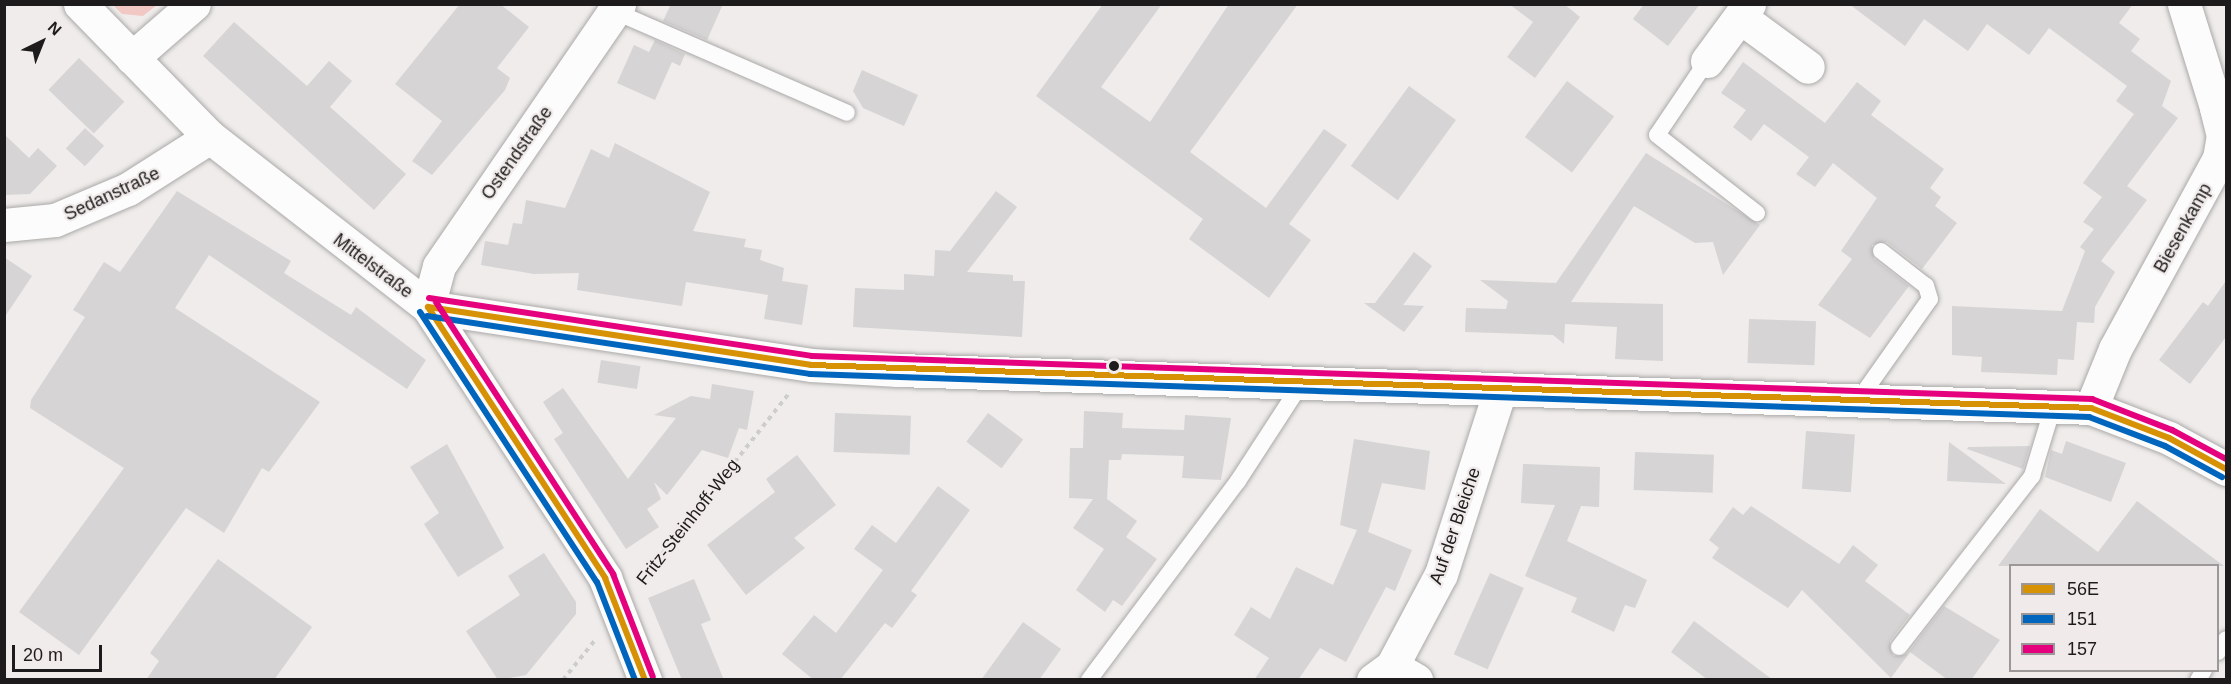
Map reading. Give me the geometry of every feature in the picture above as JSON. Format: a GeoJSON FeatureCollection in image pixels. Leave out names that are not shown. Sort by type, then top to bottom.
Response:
{"type":"FeatureCollection","features":[{"type":"Feature","properties":{"kind":"street","name":"Mittelstraße"},"geometry":{"type":"LineString","coordinates":[[80,4],[210,137],[428,307],[605,578],[645,680]]}},
{"type":"Feature","properties":{"kind":"street"},"geometry":{"type":"LineString","coordinates":[[132,58],[194,4]]}},
{"type":"Feature","properties":{"kind":"street","name":"Biesenkamp"},"geometry":{"type":"LineString","coordinates":[[2091,408],[2115,349],[2223,158],[2223,136],[2216,107],[2184,4]]}},
{"type":"Feature","properties":{"kind":"street","name":"Ostendstraße"},"geometry":{"type":"LineString","coordinates":[[428,307],[439,266],[617,8]]}},
{"type":"Feature","properties":{"kind":"street"},"geometry":{"type":"LineString","coordinates":[[1707,61],[1745,11],[1808,67]]}},
{"type":"Feature","properties":{"kind":"street","name":"Sedanstraße"},"geometry":{"type":"LineString","coordinates":[[4,225],[55,220],[107,198],[175,164],[210,137]]}},
{"type":"Feature","properties":{"kind":"street"},"geometry":{"type":"LineString","coordinates":[[428,307],[812,364],[1498,393],[2091,408],[2169,438],[2226,469]]}},
{"type":"Feature","properties":{"kind":"street","name":"Auf der Bleiche"},"geometry":{"type":"LineString","coordinates":[[1394,675],[1441,574],[1498,393]]}},
{"type":"Feature","properties":{"kind":"lane"},"geometry":{"type":"LineString","coordinates":[[617,8],[847,114]]}},
{"type":"Feature","properties":{"kind":"lane"},"geometry":{"type":"LineString","coordinates":[[1707,61],[1657,135],[1757,213]]}},
{"type":"Feature","properties":{"kind":"lane"},"geometry":{"type":"LineString","coordinates":[[1857,402],[1930,299],[1926,286],[1881,250]]}},
{"type":"Feature","properties":{"kind":"lane"},"geometry":{"type":"LineString","coordinates":[[1089,680],[1238,481],[1302,384]]}},
{"type":"Feature","properties":{"kind":"lane"},"geometry":{"type":"LineString","coordinates":[[1899,647],[2032,476],[2053,407]]}},
{"type":"Feature","properties":{"kind":"path","name":"Fritz-Steinhoff-Weg"},"geometry":{"type":"LineString","coordinates":[[563,680],[812,364]]}},
{"type":"Feature","properties":{"kind":"shaded area"},"geometry":{"type":"Polygon","coordinates":[[[113,5],[157,5],[143,16],[122,14],[113,5]]]}},
{"type":"Feature","properties":{"kind":"building"},"geometry":{"type":"Polygon","coordinates":[[[460,4],[500,4],[529,27],[497,68],[510,78],[505,90],[432,175],[412,161],[442,121],[395,84],[460,4]]]}},
{"type":"Feature","properties":{"kind":"building"},"geometry":{"type":"Polygon","coordinates":[[[671,4],[723,4],[707,40],[663,21],[671,4]]]}},
{"type":"Feature","properties":{"kind":"building"},"geometry":{"type":"Polygon","coordinates":[[[1103,4],[1162,4],[1101,87],[1150,122],[1229,4],[1298,4],[1190,152],[1266,208],[1324,129],[1347,145],[1289,224],[1311,240],[1269,298],[1189,239],[1203,219],[1036,96],[1103,4]]]}},
{"type":"Feature","properties":{"kind":"building"},"geometry":{"type":"Polygon","coordinates":[[[1509,4],[1564,4],[1580,17],[1535,78],[1507,57],[1533,22],[1509,4]]]}},
{"type":"Feature","properties":{"kind":"building"},"geometry":{"type":"Polygon","coordinates":[[[1644,4],[1700,4],[1668,46],[1633,19],[1644,4]]]}},
{"type":"Feature","properties":{"kind":"building"},"geometry":{"type":"Polygon","coordinates":[[[1849,4],[2133,4],[2119,23],[2140,39],[2131,51],[2171,81],[2162,106],[2178,118],[2127,186],[2147,200],[2101,261],[2115,272],[2095,307],[2094,323],[2077,322],[2074,360],[2058,359],[2057,375],[1981,372],[1982,357],[1952,355],[1952,306],[2062,311],[2085,251],[2080,247],[2094,229],[2083,222],[2102,197],[2083,183],[2134,114],[2116,101],[2127,86],[2049,28],[2029,55],[1987,24],[1968,51],[1924,19],[1905,46],[1849,4]]]}},
{"type":"Feature","properties":{"kind":"building"},"geometry":{"type":"Polygon","coordinates":[[[234,22],[307,86],[329,61],[352,81],[330,107],[406,174],[374,210],[203,56],[234,22]]]}},
{"type":"Feature","properties":{"kind":"building"},"geometry":{"type":"Polygon","coordinates":[[[655,40],[685,54],[680,66],[672,62],[655,100],[617,83],[634,45],[649,52],[655,40]]]}},
{"type":"Feature","properties":{"kind":"building"},"geometry":{"type":"Polygon","coordinates":[[[79,58],[124,102],[94,133],[48,90],[79,58]]]}},
{"type":"Feature","properties":{"kind":"building"},"geometry":{"type":"Polygon","coordinates":[[[1743,62],[1825,123],[1857,82],[1881,101],[1871,115],[1944,169],[1930,188],[1941,197],[1935,206],[1957,223],[1922,269],[1887,242],[1872,245],[1874,259],[1909,286],[1870,338],[1818,305],[1852,259],[1841,251],[1877,198],[1833,163],[1815,187],[1796,174],[1809,157],[1764,124],[1751,141],[1733,127],[1746,110],[1721,93],[1743,62]]]}},
{"type":"Feature","properties":{"kind":"building"},"geometry":{"type":"Polygon","coordinates":[[[862,70],[918,95],[904,126],[863,108],[853,91],[862,70]]]}},
{"type":"Feature","properties":{"kind":"building"},"geometry":{"type":"Polygon","coordinates":[[[1567,81],[1614,117],[1572,172],[1525,137],[1567,81]]]}},
{"type":"Feature","properties":{"kind":"building"},"geometry":{"type":"Polygon","coordinates":[[[1409,86],[1456,120],[1398,200],[1351,166],[1409,86]]]}},
{"type":"Feature","properties":{"kind":"building"},"geometry":{"type":"Polygon","coordinates":[[[85,128],[104,146],[85,166],[66,148],[85,128]]]}},
{"type":"Feature","properties":{"kind":"building"},"geometry":{"type":"Polygon","coordinates":[[[4,134],[29,158],[38,148],[57,166],[30,194],[4,195],[4,134]]]}},
{"type":"Feature","properties":{"kind":"building"},"geometry":{"type":"Polygon","coordinates":[[[615,143],[710,192],[693,231],[746,239],[744,247],[762,250],[760,260],[784,268],[782,281],[808,285],[802,325],[764,319],[768,295],[686,282],[682,306],[577,290],[579,273],[534,274],[481,265],[485,241],[508,245],[513,223],[522,224],[526,200],[565,208],[591,149],[609,158],[615,143]]]}},
{"type":"Feature","properties":{"kind":"building"},"geometry":{"type":"Polygon","coordinates":[[[1646,153],[1760,225],[1723,275],[1713,242],[1695,243],[1634,206],[1571,302],[1663,304],[1663,361],[1615,359],[1617,327],[1565,324],[1564,344],[1553,335],[1465,332],[1466,308],[1506,309],[1508,301],[1480,280],[1556,283],[1646,153]]]}},
{"type":"Feature","properties":{"kind":"building"},"geometry":{"type":"Polygon","coordinates":[[[177,191],[291,261],[284,273],[351,315],[356,307],[426,360],[407,389],[209,255],[175,308],[320,402],[269,472],[262,468],[224,533],[186,508],[79,655],[19,612],[124,468],[30,408],[31,400],[85,317],[73,310],[104,262],[120,272],[177,191]]]}},
{"type":"Feature","properties":{"kind":"building"},"geometry":{"type":"Polygon","coordinates":[[[996,191],[1017,207],[967,272],[1013,275],[1013,281],[1025,281],[1022,337],[853,327],[855,288],[904,290],[904,274],[934,276],[935,250],[950,251],[996,191]]]}},
{"type":"Feature","properties":{"kind":"building"},"geometry":{"type":"Polygon","coordinates":[[[1414,252],[1432,266],[1403,305],[1424,306],[1404,332],[1364,303],[1375,303],[1414,252]]]}},
{"type":"Feature","properties":{"kind":"building"},"geometry":{"type":"Polygon","coordinates":[[[4,257],[32,276],[4,318],[4,257]]]}},
{"type":"Feature","properties":{"kind":"building"},"geometry":{"type":"Polygon","coordinates":[[[2226,281],[2226,337],[2190,384],[2159,360],[2203,302],[2208,306],[2226,281]]]}},
{"type":"Feature","properties":{"kind":"building"},"geometry":{"type":"Polygon","coordinates":[[[1749,319],[1816,321],[1814,365],[1747,363],[1749,319]]]}},
{"type":"Feature","properties":{"kind":"building"},"geometry":{"type":"Polygon","coordinates":[[[601,360],[641,366],[637,389],[597,383],[601,360]]]}},
{"type":"Feature","properties":{"kind":"building"},"geometry":{"type":"Polygon","coordinates":[[[712,384],[754,391],[747,430],[739,428],[728,458],[702,450],[667,495],[654,482],[661,499],[647,509],[659,527],[626,549],[554,439],[563,433],[543,402],[563,388],[628,479],[676,418],[654,415],[691,396],[710,399],[712,384]]]}},
{"type":"Feature","properties":{"kind":"building"},"geometry":{"type":"Polygon","coordinates":[[[1084,411],[1123,413],[1122,428],[1184,430],[1185,415],[1231,418],[1221,480],[1182,478],[1184,456],[1122,454],[1121,460],[1109,460],[1107,499],[1137,521],[1126,537],[1157,559],[1122,606],[1113,600],[1105,612],[1076,590],[1104,549],[1073,528],[1093,499],[1069,498],[1070,448],[1083,448],[1084,411]]]}},
{"type":"Feature","properties":{"kind":"building"},"geometry":{"type":"Polygon","coordinates":[[[835,413],[911,416],[910,455],[834,452],[835,413]]]}},
{"type":"Feature","properties":{"kind":"building"},"geometry":{"type":"Polygon","coordinates":[[[988,413],[1023,439],[1001,468],[966,442],[988,413]]]}},
{"type":"Feature","properties":{"kind":"building"},"geometry":{"type":"Polygon","coordinates":[[[1806,431],[1855,434],[1851,492],[1802,489],[1806,431]]]}},
{"type":"Feature","properties":{"kind":"building"},"geometry":{"type":"Polygon","coordinates":[[[1354,439],[1430,451],[1425,490],[1382,483],[1368,532],[1412,550],[1395,591],[1386,587],[1346,662],[1320,648],[1298,680],[1254,680],[1269,658],[1234,635],[1251,607],[1270,619],[1296,567],[1333,585],[1357,530],[1340,525],[1354,439]]]}},
{"type":"Feature","properties":{"kind":"building"},"geometry":{"type":"Polygon","coordinates":[[[2066,441],[2126,463],[2111,502],[2045,477],[2051,450],[2062,454],[2066,441]]]}},
{"type":"Feature","properties":{"kind":"building"},"geometry":{"type":"Polygon","coordinates":[[[1949,442],[2006,484],[1947,481],[1949,442]]]}},
{"type":"Feature","properties":{"kind":"building"},"geometry":{"type":"Polygon","coordinates":[[[447,444],[504,548],[458,577],[424,524],[439,513],[410,467],[447,444]]]}},
{"type":"Feature","properties":{"kind":"building"},"geometry":{"type":"Polygon","coordinates":[[[2030,446],[2023,469],[1967,449],[1968,447],[2030,446]]]}},
{"type":"Feature","properties":{"kind":"building"},"geometry":{"type":"Polygon","coordinates":[[[1635,452],[1714,455],[1713,493],[1634,490],[1635,452]]]}},
{"type":"Feature","properties":{"kind":"building"},"geometry":{"type":"Polygon","coordinates":[[[797,455],[836,505],[794,538],[805,548],[746,595],[707,545],[775,492],[766,479],[797,455]]]}},
{"type":"Feature","properties":{"kind":"building"},"geometry":{"type":"Polygon","coordinates":[[[1523,464],[1600,467],[1599,507],[1581,506],[1567,541],[1647,580],[1635,608],[1625,605],[1614,632],[1571,612],[1577,598],[1525,576],[1555,505],[1521,503],[1523,464]]]}},
{"type":"Feature","properties":{"kind":"building"},"geometry":{"type":"Polygon","coordinates":[[[938,486],[970,510],[911,591],[917,595],[892,628],[885,623],[840,680],[814,680],[782,654],[814,615],[836,633],[883,570],[854,549],[872,525],[896,543],[938,486]]]}},
{"type":"Feature","properties":{"kind":"building"},"geometry":{"type":"Polygon","coordinates":[[[2137,501],[2224,566],[2219,566],[2219,564],[2009,564],[2009,566],[1998,566],[2040,509],[2098,552],[2137,501]]]}},
{"type":"Feature","properties":{"kind":"building"},"geometry":{"type":"Polygon","coordinates":[[[1751,506],[1839,564],[1853,545],[1878,565],[1865,581],[1910,615],[1890,641],[1893,656],[1907,654],[1944,606],[2000,640],[1971,680],[1948,680],[1910,652],[1891,678],[1802,590],[1788,608],[1712,558],[1719,548],[1709,540],[1733,507],[1743,515],[1751,506]]]}},
{"type":"Feature","properties":{"kind":"building"},"geometry":{"type":"Polygon","coordinates":[[[544,553],[576,602],[576,614],[526,675],[498,680],[466,631],[520,595],[508,576],[544,553]]]}},
{"type":"Feature","properties":{"kind":"building"},"geometry":{"type":"Polygon","coordinates":[[[218,559],[312,627],[274,680],[146,680],[159,661],[150,653],[218,559]]]}},
{"type":"Feature","properties":{"kind":"building"},"geometry":{"type":"Polygon","coordinates":[[[1490,573],[1524,588],[1488,669],[1454,654],[1490,573]]]}},
{"type":"Feature","properties":{"kind":"building"},"geometry":{"type":"Polygon","coordinates":[[[694,579],[711,620],[701,624],[724,680],[682,680],[648,598],[694,579]]]}},
{"type":"Feature","properties":{"kind":"building"},"geometry":{"type":"Polygon","coordinates":[[[1694,621],[1773,680],[1708,680],[1671,652],[1694,621]]]}},
{"type":"Feature","properties":{"kind":"building"},"geometry":{"type":"Polygon","coordinates":[[[1023,622],[1061,649],[1039,680],[981,680],[1023,622]]]}},
{"type":"Feature","properties":{"kind":"transit line","name":"157"},"geometry":{"type":"LineString","coordinates":[[429,298],[812,356],[2092,399],[2172,430],[2226,459]]}},
{"type":"Feature","properties":{"kind":"transit line","name":"157"},"geometry":{"type":"LineString","coordinates":[[436,302],[613,574],[653,677]]}},
{"type":"Feature","properties":{"kind":"transit line","name":"56E"},"geometry":{"type":"LineString","coordinates":[[428,307],[811,365],[2091,408],[2169,438],[2226,469]]}},
{"type":"Feature","properties":{"kind":"transit line","name":"56E"},"geometry":{"type":"LineString","coordinates":[[428,307],[605,578],[645,680]]}},
{"type":"Feature","properties":{"kind":"transit line","name":"151"},"geometry":{"type":"LineString","coordinates":[[420,312],[597,582],[635,680]]}},
{"type":"Feature","properties":{"kind":"transit line","name":"151"},"geometry":{"type":"LineString","coordinates":[[427,316],[810,374],[2089,417],[2165,446],[2222,477]]}}]}
